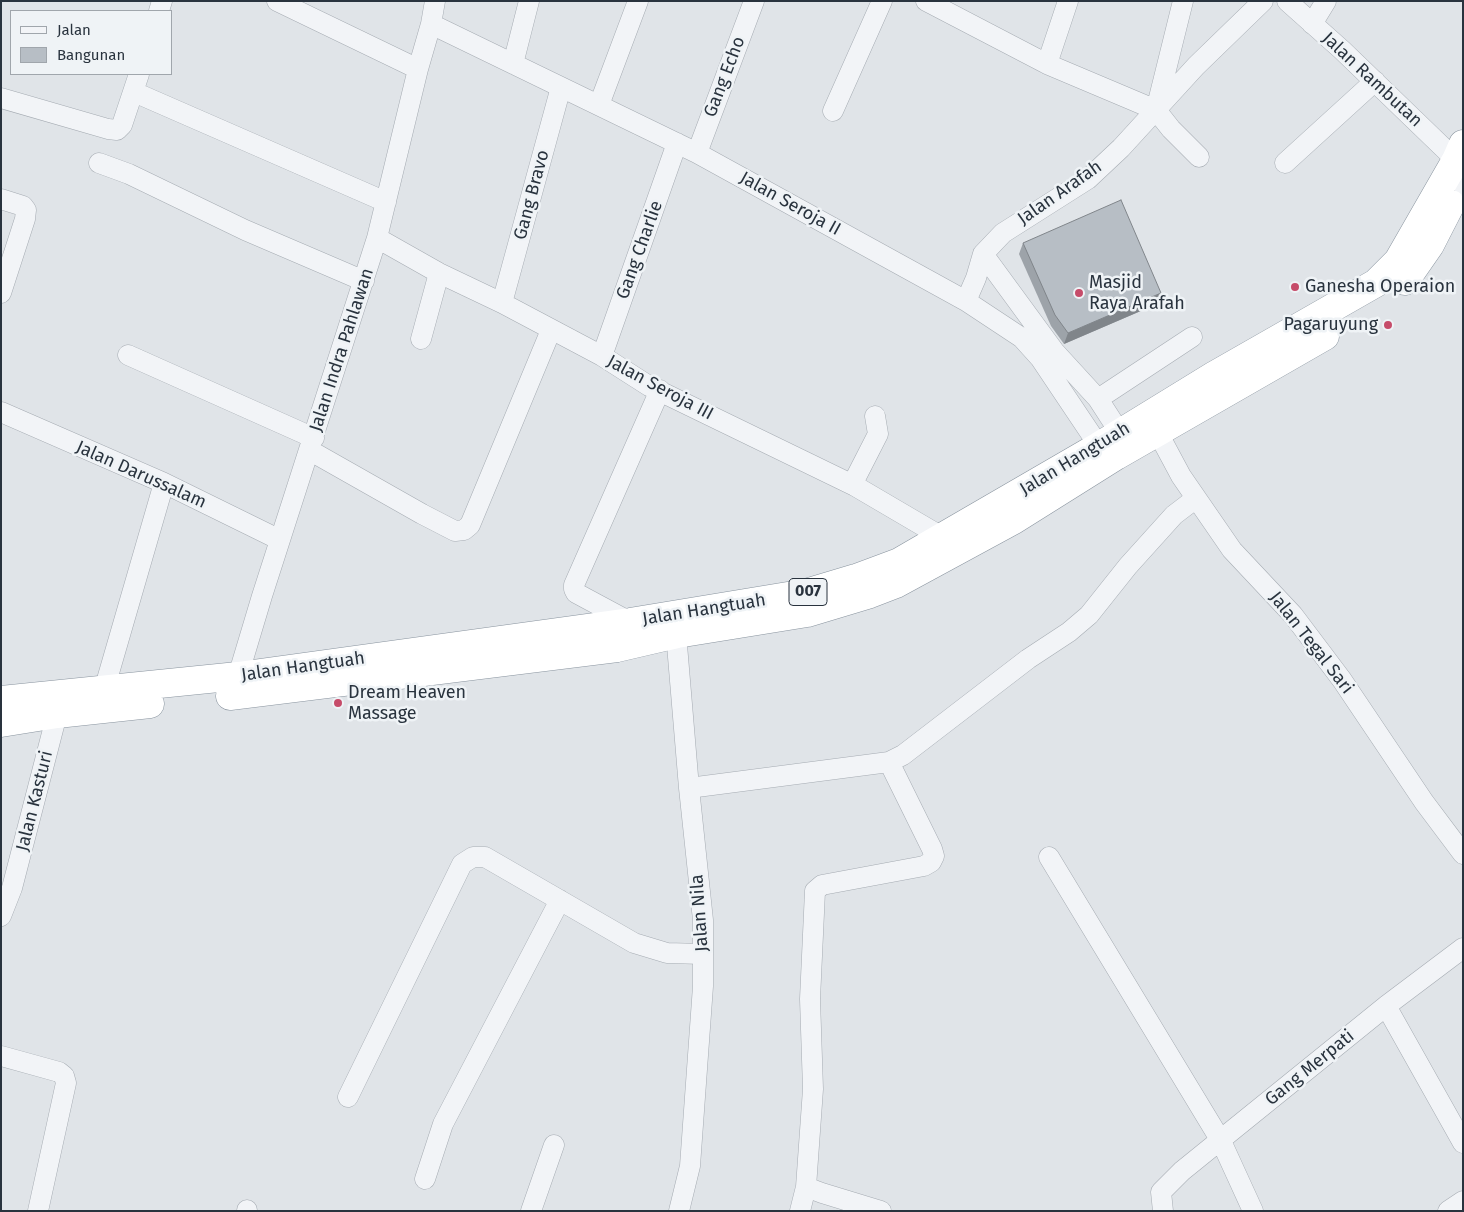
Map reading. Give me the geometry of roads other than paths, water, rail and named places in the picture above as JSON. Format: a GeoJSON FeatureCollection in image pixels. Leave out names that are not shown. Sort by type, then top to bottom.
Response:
{"type":"FeatureCollection","features":[{"type":"Feature","properties":{"kind":"highway","name":"Jalan Hangtuah"},"geometry":{"type":"LineString","coordinates":[[1,700],[104,690],[240,685],[617,648],[676,624],[806,593],[856,578],[899,562],[942,537],[1009,510],[1158,433],[1387,299],[1410,276],[1430,245],[1461,171]]}},
{"type":"Feature","properties":{"kind":"highway","name":"Jalan Hangtuah"},"geometry":{"type":"LineString","coordinates":[[1,723],[630,622],[676,624],[807,613],[870,594],[896,584],[1009,510],[1110,439],[1213,376],[1350,300],[1376,283],[1398,261],[1461,171]]}},
{"type":"Feature","properties":{"kind":"street"},"geometry":{"type":"LineString","coordinates":[[278,1],[418,69]]}},
{"type":"Feature","properties":{"kind":"street","name":"Jalan Indra Pahlawan"},"geometry":{"type":"LineString","coordinates":[[240,685],[280,540],[377,238],[418,69],[431,24],[435,1]]}},
{"type":"Feature","properties":{"kind":"street"},"geometry":{"type":"LineString","coordinates":[[513,64],[529,1]]}},
{"type":"Feature","properties":{"kind":"street"},"geometry":{"type":"LineString","coordinates":[[599,105],[638,1]]}},
{"type":"Feature","properties":{"kind":"street","name":"Gang Echo"},"geometry":{"type":"LineString","coordinates":[[696,153],[754,1]]}},
{"type":"Feature","properties":{"kind":"street"},"geometry":{"type":"LineString","coordinates":[[832,110],[882,1]]}},
{"type":"Feature","properties":{"kind":"street"},"geometry":{"type":"LineString","coordinates":[[1047,64],[1068,1]]}},
{"type":"Feature","properties":{"kind":"street","name":"Jalan Arafah"},"geometry":{"type":"LineString","coordinates":[[966,301],[976,278],[983,254],[1003,233],[1088,179],[1121,148],[1156,110],[1183,1]]}},
{"type":"Feature","properties":{"kind":"street"},"geometry":{"type":"LineString","coordinates":[[1156,110],[1196,66],[1263,1]]}},
{"type":"Feature","properties":{"kind":"street","name":"Jalan Rambutan"},"geometry":{"type":"LineString","coordinates":[[1287,1],[1375,82],[1461,171]]}},
{"type":"Feature","properties":{"kind":"street"},"geometry":{"type":"LineString","coordinates":[[1312,24],[1326,1]]}},
{"type":"Feature","properties":{"kind":"street"},"geometry":{"type":"LineString","coordinates":[[929,2],[1047,64],[1156,110],[1171,129],[1199,157]]}},
{"type":"Feature","properties":{"kind":"street","name":"Jalan Seroja II"},"geometry":{"type":"LineString","coordinates":[[431,24],[677,143],[966,301],[1022,338],[1110,439]]}},
{"type":"Feature","properties":{"kind":"street"},"geometry":{"type":"LineString","coordinates":[[1285,163],[1375,82]]}},
{"type":"Feature","properties":{"kind":"street"},"geometry":{"type":"LineString","coordinates":[[1,98],[117,130],[122,125],[136,83],[386,202]]}},
{"type":"Feature","properties":{"kind":"street","name":"Gang Bravo"},"geometry":{"type":"LineString","coordinates":[[502,304],[561,87]]}},
{"type":"Feature","properties":{"kind":"street","name":"Gang Charlie"},"geometry":{"type":"LineString","coordinates":[[602,356],[677,143]]}},
{"type":"Feature","properties":{"kind":"street"},"geometry":{"type":"LineString","coordinates":[[99,163],[129,174],[245,230],[364,281]]}},
{"type":"Feature","properties":{"kind":"street"},"geometry":{"type":"LineString","coordinates":[[1,199],[23,206],[26,210],[26,219],[1,293]]}},
{"type":"Feature","properties":{"kind":"street","name":"Jalan Seroja III"},"geometry":{"type":"LineString","coordinates":[[377,238],[439,273],[602,356],[639,380],[855,486],[942,537]]}},
{"type":"Feature","properties":{"kind":"street"},"geometry":{"type":"LineString","coordinates":[[983,254],[1054,351],[1098,399],[1110,439]]}},
{"type":"Feature","properties":{"kind":"street"},"geometry":{"type":"LineString","coordinates":[[421,339],[439,273]]}},
{"type":"Feature","properties":{"kind":"street"},"geometry":{"type":"LineString","coordinates":[[128,355],[311,444],[422,514],[455,531],[464,530],[470,525],[551,330]]}},
{"type":"Feature","properties":{"kind":"street"},"geometry":{"type":"LineString","coordinates":[[1098,399],[1192,337]]}},
{"type":"Feature","properties":{"kind":"street"},"geometry":{"type":"LineString","coordinates":[[630,622],[576,593],[574,585],[660,390]]}},
{"type":"Feature","properties":{"kind":"street","name":"Jalan Darussalam"},"geometry":{"type":"LineString","coordinates":[[1,412],[164,483],[280,540]]}},
{"type":"Feature","properties":{"kind":"street"},"geometry":{"type":"LineString","coordinates":[[855,486],[854,481],[878,434],[875,416]]}},
{"type":"Feature","properties":{"kind":"street","name":"Jalan Tegal Sari"},"geometry":{"type":"LineString","coordinates":[[1158,433],[1195,499],[1232,550],[1293,615],[1342,680],[1424,802],[1463,854]]}},
{"type":"Feature","properties":{"kind":"street"},"geometry":{"type":"LineString","coordinates":[[104,690],[164,483]]}},
{"type":"Feature","properties":{"kind":"street"},"geometry":{"type":"LineString","coordinates":[[690,788],[889,762],[903,755],[1028,659],[1069,632],[1089,615],[1128,566],[1174,515],[1195,499]]}},
{"type":"Feature","properties":{"kind":"street","name":"Jalan Nila"},"geometry":{"type":"LineString","coordinates":[[676,624],[703,920],[704,954],[690,1166],[679,1211]]}},
{"type":"Feature","properties":{"kind":"street","name":"Jalan Kasturi"},"geometry":{"type":"LineString","coordinates":[[1,916],[12,888],[57,714]]}},
{"type":"Feature","properties":{"kind":"street"},"geometry":{"type":"LineString","coordinates":[[800,1211],[806,1187],[812,1089],[810,999],[815,891],[822,885],[924,866],[931,862],[934,856],[889,762]]}},
{"type":"Feature","properties":{"kind":"street"},"geometry":{"type":"LineString","coordinates":[[348,1097],[462,864],[473,857],[485,857],[634,943],[668,953],[704,954]]}},
{"type":"Feature","properties":{"kind":"street"},"geometry":{"type":"LineString","coordinates":[[1049,857],[1221,1141],[1253,1211]]}},
{"type":"Feature","properties":{"kind":"street"},"geometry":{"type":"LineString","coordinates":[[424,1179],[443,1124],[560,900]]}},
{"type":"Feature","properties":{"kind":"street","name":"Gang Merpati"},"geometry":{"type":"LineString","coordinates":[[1162,1202],[1182,1171],[1386,1006],[1463,948]]}},
{"type":"Feature","properties":{"kind":"street"},"geometry":{"type":"LineString","coordinates":[[1386,1006],[1463,1143]]}},
{"type":"Feature","properties":{"kind":"street"},"geometry":{"type":"LineString","coordinates":[[1,1056],[59,1072],[64,1076],[66,1083],[38,1211]]}},
{"type":"Feature","properties":{"kind":"street"},"geometry":{"type":"LineString","coordinates":[[531,1211],[554,1145]]}},
{"type":"Feature","properties":{"kind":"street"},"geometry":{"type":"LineString","coordinates":[[806,1187],[881,1211]]}},
{"type":"Feature","properties":{"kind":"street"},"geometry":{"type":"LineString","coordinates":[[1448,1211],[1463,1202]]}},
{"type":"Feature","properties":{"kind":"place","name":"Ganesha Operaion"},"geometry":{"type":"Point","coordinates":[1295,287]}},
{"type":"Feature","properties":{"kind":"place","name":"Masjid Raya Arafah"},"geometry":{"type":"Point","coordinates":[1079,293]}},
{"type":"Feature","properties":{"kind":"place","name":"Pagaruyung"},"geometry":{"type":"Point","coordinates":[1388,325]}},
{"type":"Feature","properties":{"kind":"place","name":"Dream Heaven Massage"},"geometry":{"type":"Point","coordinates":[338,703]}}]}
